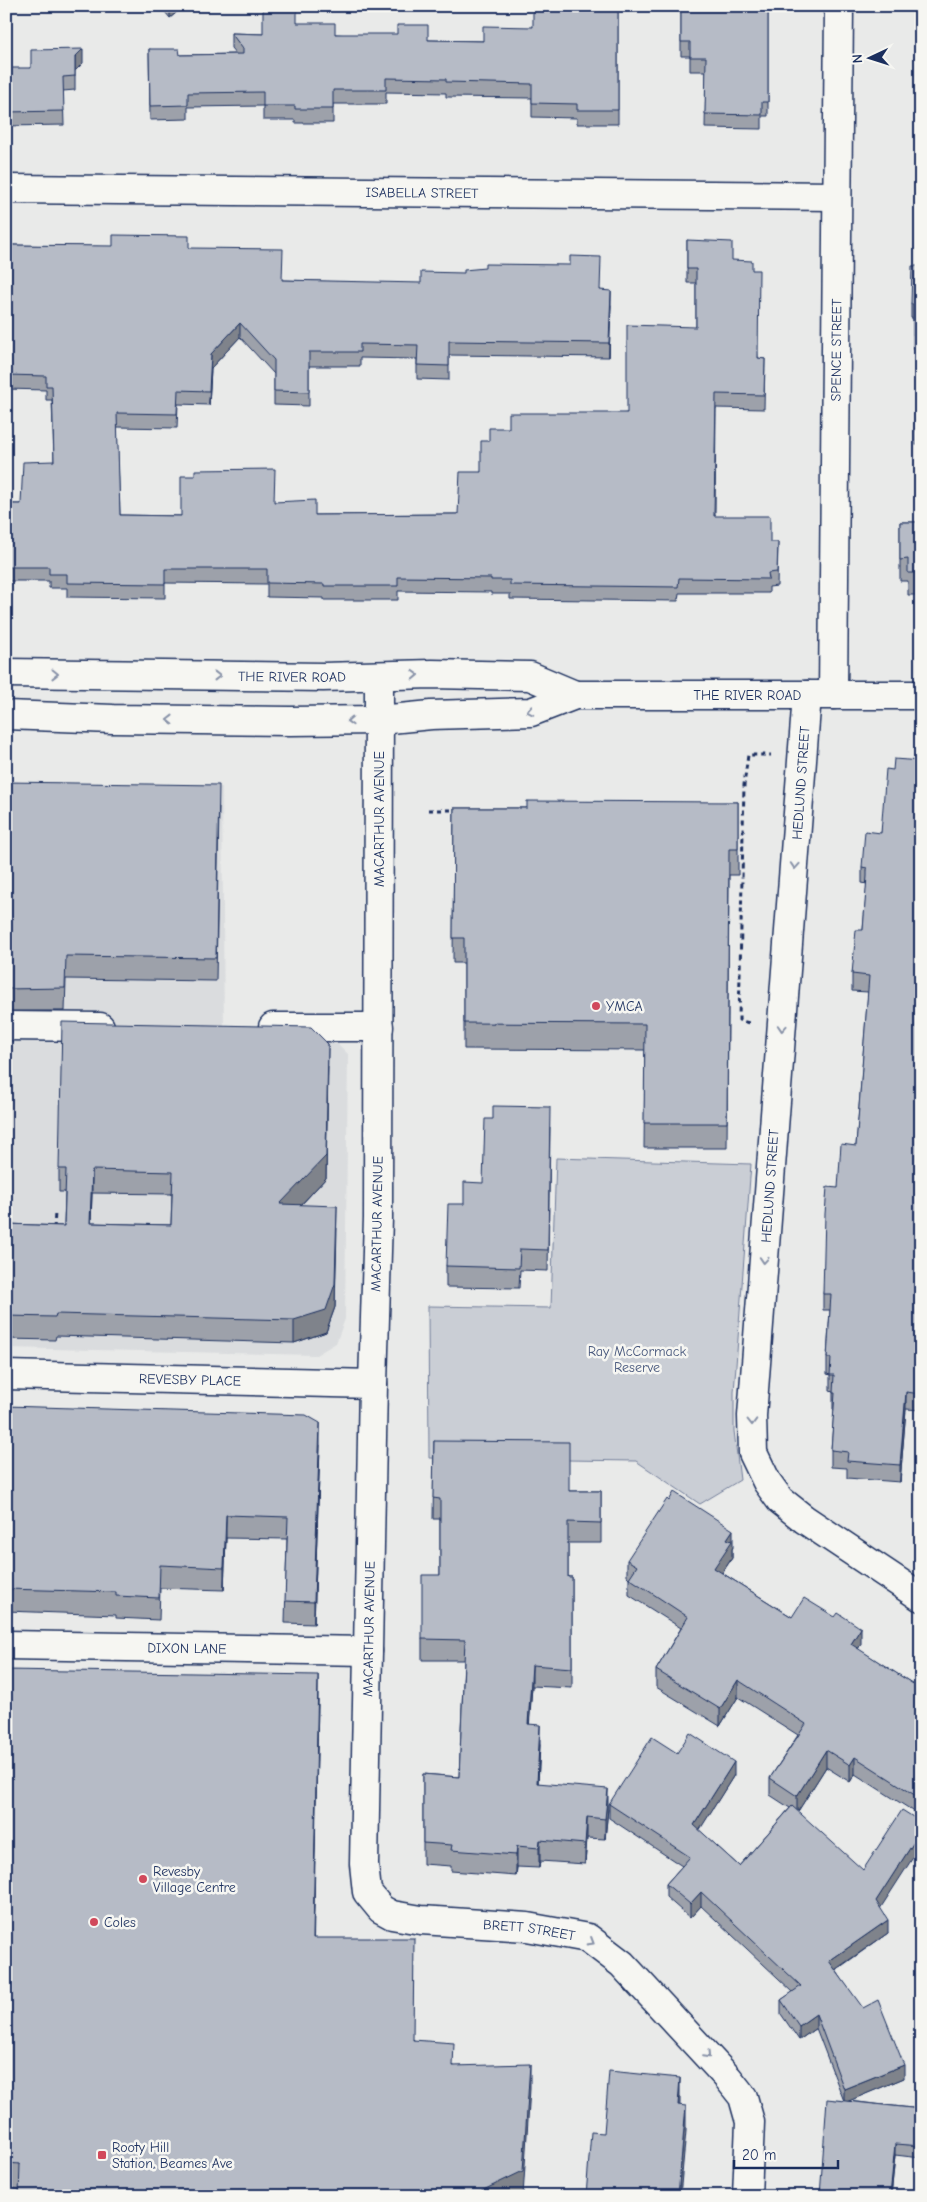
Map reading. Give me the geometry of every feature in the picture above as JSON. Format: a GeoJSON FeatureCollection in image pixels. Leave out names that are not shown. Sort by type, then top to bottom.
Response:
{"type":"FeatureCollection","features":[{"type":"Feature","properties":{"kind":"street","name":"SPENCE STREET"},"geometry":{"type":"LineString","coordinates":[[820,695],[837,196],[839,6]]}},
{"type":"Feature","properties":{"kind":"street","name":"ISABELLA STREET"},"geometry":{"type":"LineString","coordinates":[[6,189],[837,196]]}},
{"type":"Feature","properties":{"kind":"street","name":"THE RIVER ROAD"},"geometry":{"type":"LineString","coordinates":[[6,674],[380,676],[432,674],[530,676],[575,695]]}},
{"type":"Feature","properties":{"kind":"street","name":"MACARTHUR AVENUE"},"geometry":{"type":"LineString","coordinates":[[366,1772],[378,1218],[380,676]]}},
{"type":"Feature","properties":{"kind":"street","name":"THE RIVER ROAD"},"geometry":{"type":"LineString","coordinates":[[6,715],[96,719],[290,722],[380,720],[431,715],[531,712],[575,695],[921,696]]}},
{"type":"Feature","properties":{"kind":"street","name":"HEDLUND STREET"},"geometry":{"type":"LineString","coordinates":[[820,695],[752,1416],[753,1453],[767,1482],[780,1500],[804,1519],[921,1597]]}},
{"type":"Feature","properties":{"kind":"street"},"geometry":{"type":"LineString","coordinates":[[6,1026],[129,1027]]}},
{"type":"Feature","properties":{"kind":"street"},"geometry":{"type":"LineString","coordinates":[[247,1027],[379,1027]]}},
{"type":"Feature","properties":{"kind":"street","name":"REVESBY PLACE"},"geometry":{"type":"LineString","coordinates":[[6,1375],[373,1384]]}},
{"type":"Feature","properties":{"kind":"street","name":"DIXON LANE"},"geometry":{"type":"LineString","coordinates":[[6,1645],[368,1651]]}},
{"type":"Feature","properties":{"kind":"street","name":"BRETT STREET"},"geometry":{"type":"LineString","coordinates":[[366,1772],[365,1879],[367,1892],[381,1909],[405,1918],[527,1927],[588,1938],[622,1964],[728,2078],[743,2097],[750,2122],[747,2196]]}},
{"type":"Feature","properties":{"kind":"path"},"geometry":{"type":"LineString","coordinates":[[758,1024],[739,1020],[744,784],[748,756],[773,755]]}},
{"type":"Feature","properties":{"kind":"path"},"geometry":{"type":"LineString","coordinates":[[428,810],[467,810]]}},
{"type":"Feature","properties":{"kind":"path"},"geometry":{"type":"LineString","coordinates":[[734,812],[743,812]]}},
{"type":"Feature","properties":{"kind":"path"},"geometry":{"type":"LineString","coordinates":[[54,1212],[54,1230]]}},
{"type":"Feature","properties":{"kind":"shaded area"},"geometry":{"type":"Polygon","coordinates":[[[6,785],[222,787],[224,1037],[335,1041],[348,1054],[345,1319],[336,1343],[316,1355],[6,1348],[6,785]]]}},
{"type":"Feature","properties":{"kind":"green space","name":"Ray McCormack Reserve"},"geometry":{"type":"Polygon","coordinates":[[[556,1158],[751,1164],[734,1392],[734,1431],[740,1480],[700,1504],[636,1461],[429,1458],[428,1306],[551,1308],[556,1158]]]}},
{"type":"Feature","properties":{"kind":"building"},"geometry":{"type":"Polygon","coordinates":[[[263,6],[297,6],[297,23],[335,23],[335,34],[397,34],[397,25],[428,25],[428,40],[483,41],[483,26],[533,27],[533,6],[618,6],[618,110],[577,110],[577,104],[532,103],[532,84],[446,82],[446,79],[386,78],[386,90],[333,90],[333,109],[295,109],[295,106],[263,106],[263,92],[188,93],[188,105],[150,106],[149,49],[179,49],[180,55],[243,54],[243,49],[231,33],[263,34],[263,6]]]}},
{"type":"Feature","properties":{"kind":"building"},"geometry":{"type":"Polygon","coordinates":[[[681,6],[768,6],[768,102],[762,102],[762,115],[705,114],[706,57],[690,57],[690,42],[681,42],[681,6]]]}},
{"type":"Feature","properties":{"kind":"building"},"geometry":{"type":"Polygon","coordinates":[[[83,49],[75,57],[75,76],[63,77],[64,111],[6,112],[6,80],[11,79],[11,68],[31,68],[31,50],[83,49]]]}},
{"type":"Feature","properties":{"kind":"building"},"geometry":{"type":"Polygon","coordinates":[[[113,235],[189,236],[189,248],[283,249],[282,280],[421,283],[421,272],[464,273],[464,270],[485,268],[485,264],[570,265],[570,256],[601,257],[600,290],[611,291],[609,343],[449,341],[449,366],[417,365],[418,345],[360,344],[360,352],[309,352],[309,392],[274,391],[274,360],[240,323],[211,354],[209,391],[178,390],[177,414],[117,413],[120,515],[181,516],[181,476],[195,476],[195,470],[275,469],[274,502],[315,500],[315,515],[458,514],[460,472],[481,472],[481,441],[489,441],[489,428],[509,428],[509,413],[627,413],[627,325],[696,327],[696,269],[687,269],[687,240],[732,242],[732,260],[752,261],[752,270],[759,270],[758,358],[765,359],[764,395],[716,394],[714,516],[770,516],[770,542],[778,542],[777,572],[768,573],[769,579],[679,578],[678,587],[510,585],[510,580],[491,580],[491,578],[398,577],[398,586],[324,586],[324,584],[267,583],[267,569],[165,569],[165,584],[67,583],[67,574],[49,574],[49,567],[6,567],[6,504],[21,504],[23,462],[54,461],[52,386],[46,386],[46,376],[6,375],[6,242],[11,242],[11,245],[113,246],[113,235]]]}},
{"type":"Feature","properties":{"kind":"building"},"geometry":{"type":"Polygon","coordinates":[[[912,266],[921,266],[921,335],[913,335],[913,304],[911,304],[912,266]]]}},
{"type":"Feature","properties":{"kind":"building"},"geometry":{"type":"Polygon","coordinates":[[[916,391],[921,391],[921,431],[916,431],[916,391]]]}},
{"type":"Feature","properties":{"kind":"building"},"geometry":{"type":"Polygon","coordinates":[[[900,522],[921,522],[921,573],[908,573],[908,559],[900,560],[900,522]]]}},
{"type":"Feature","properties":{"kind":"building"},"geometry":{"type":"Polygon","coordinates":[[[894,759],[921,761],[921,956],[919,976],[921,976],[921,1394],[906,1392],[900,1465],[847,1461],[848,1452],[831,1450],[835,1393],[833,1393],[834,1375],[830,1375],[831,1358],[827,1358],[831,1294],[823,1294],[827,1187],[838,1188],[841,1144],[856,1146],[869,976],[852,974],[856,930],[863,930],[867,876],[867,868],[862,867],[865,831],[881,833],[886,769],[893,770],[894,759]]]}},
{"type":"Feature","properties":{"kind":"building"},"geometry":{"type":"Polygon","coordinates":[[[6,782],[219,785],[216,958],[66,956],[65,988],[6,989],[6,782]]]}},
{"type":"Feature","properties":{"kind":"building","name":"YMCA"},"geometry":{"type":"Polygon","coordinates":[[[527,801],[738,802],[738,849],[729,849],[727,1123],[644,1123],[645,1024],[464,1023],[464,938],[453,938],[454,808],[527,808],[527,801]]]}},
{"type":"Feature","properties":{"kind":"building"},"geometry":{"type":"Polygon","coordinates":[[[62,1022],[311,1027],[328,1044],[326,1156],[280,1204],[337,1206],[335,1284],[326,1310],[294,1320],[56,1314],[55,1317],[6,1316],[6,1224],[64,1226],[66,1169],[59,1169],[62,1022]],[[92,1170],[90,1223],[171,1225],[173,1172],[92,1170]]]}},
{"type":"Feature","properties":{"kind":"building"},"geometry":{"type":"Polygon","coordinates":[[[493,1106],[550,1107],[548,1250],[520,1249],[519,1268],[446,1266],[448,1204],[464,1204],[464,1182],[483,1183],[485,1119],[493,1119],[493,1106]]]}},
{"type":"Feature","properties":{"kind":"building"},"geometry":{"type":"Polygon","coordinates":[[[6,1406],[306,1415],[320,1423],[314,1602],[285,1601],[288,1517],[226,1515],[224,1568],[160,1565],[159,1598],[116,1596],[116,1592],[6,1589],[6,1406]]]}},
{"type":"Feature","properties":{"kind":"building"},"geometry":{"type":"Polygon","coordinates":[[[434,1441],[569,1442],[569,1491],[601,1491],[601,1523],[568,1522],[568,1577],[572,1577],[572,1668],[532,1665],[528,1724],[540,1725],[537,1783],[608,1789],[605,1819],[587,1817],[585,1844],[540,1840],[539,1848],[517,1846],[516,1855],[451,1850],[452,1845],[423,1843],[423,1774],[459,1777],[465,1640],[422,1639],[422,1575],[440,1575],[440,1499],[433,1498],[434,1441]]]}},
{"type":"Feature","properties":{"kind":"building"},"geometry":{"type":"Polygon","coordinates":[[[674,1492],[733,1530],[727,1539],[732,1541],[714,1568],[792,1617],[804,1598],[835,1617],[838,1613],[861,1628],[851,1644],[921,1689],[921,1799],[855,1757],[850,1765],[826,1750],[797,1796],[770,1778],[806,1724],[738,1680],[720,1709],[656,1670],[688,1617],[629,1578],[637,1566],[627,1560],[667,1499],[669,1501],[674,1492]]]}},
{"type":"Feature","properties":{"kind":"building"},"geometry":{"type":"Polygon","coordinates":[[[6,1670],[318,1675],[313,1938],[414,1938],[413,2040],[454,2043],[453,2066],[530,2064],[523,2171],[471,2196],[19,2196],[20,2164],[6,2163],[6,1670]]]}},
{"type":"Feature","properties":{"kind":"building"},"geometry":{"type":"Polygon","coordinates":[[[690,1733],[734,1762],[694,1825],[739,1866],[792,1806],[863,1870],[902,1810],[921,1822],[921,1831],[876,1901],[888,1920],[829,1961],[863,2008],[878,2000],[904,2065],[844,2089],[816,2014],[799,2026],[781,2000],[801,1986],[701,1892],[690,1904],[666,1884],[690,1857],[609,1804],[652,1737],[677,1753],[690,1733]]]}},
{"type":"Feature","properties":{"kind":"building"},"geometry":{"type":"Polygon","coordinates":[[[609,2071],[680,2078],[678,2105],[686,2106],[678,2196],[586,2196],[591,2132],[604,2133],[609,2071]]]}},
{"type":"Feature","properties":{"kind":"building"},"geometry":{"type":"Polygon","coordinates":[[[827,2099],[921,2109],[921,2146],[895,2144],[890,2196],[820,2196],[827,2099]]]}},
{"type":"Feature","properties":{"kind":"place","name":"YMCA"},"geometry":{"type":"Point","coordinates":[596,1006]}},
{"type":"Feature","properties":{"kind":"place","name":"Revesby Village Centre"},"geometry":{"type":"Point","coordinates":[143,1879]}},
{"type":"Feature","properties":{"kind":"place","name":"Coles"},"geometry":{"type":"Point","coordinates":[94,1922]}},
{"type":"Feature","properties":{"kind":"place","name":"Rooty Hill Station, Beames Ave"},"geometry":{"type":"Point","coordinates":[102,2155]}}]}
